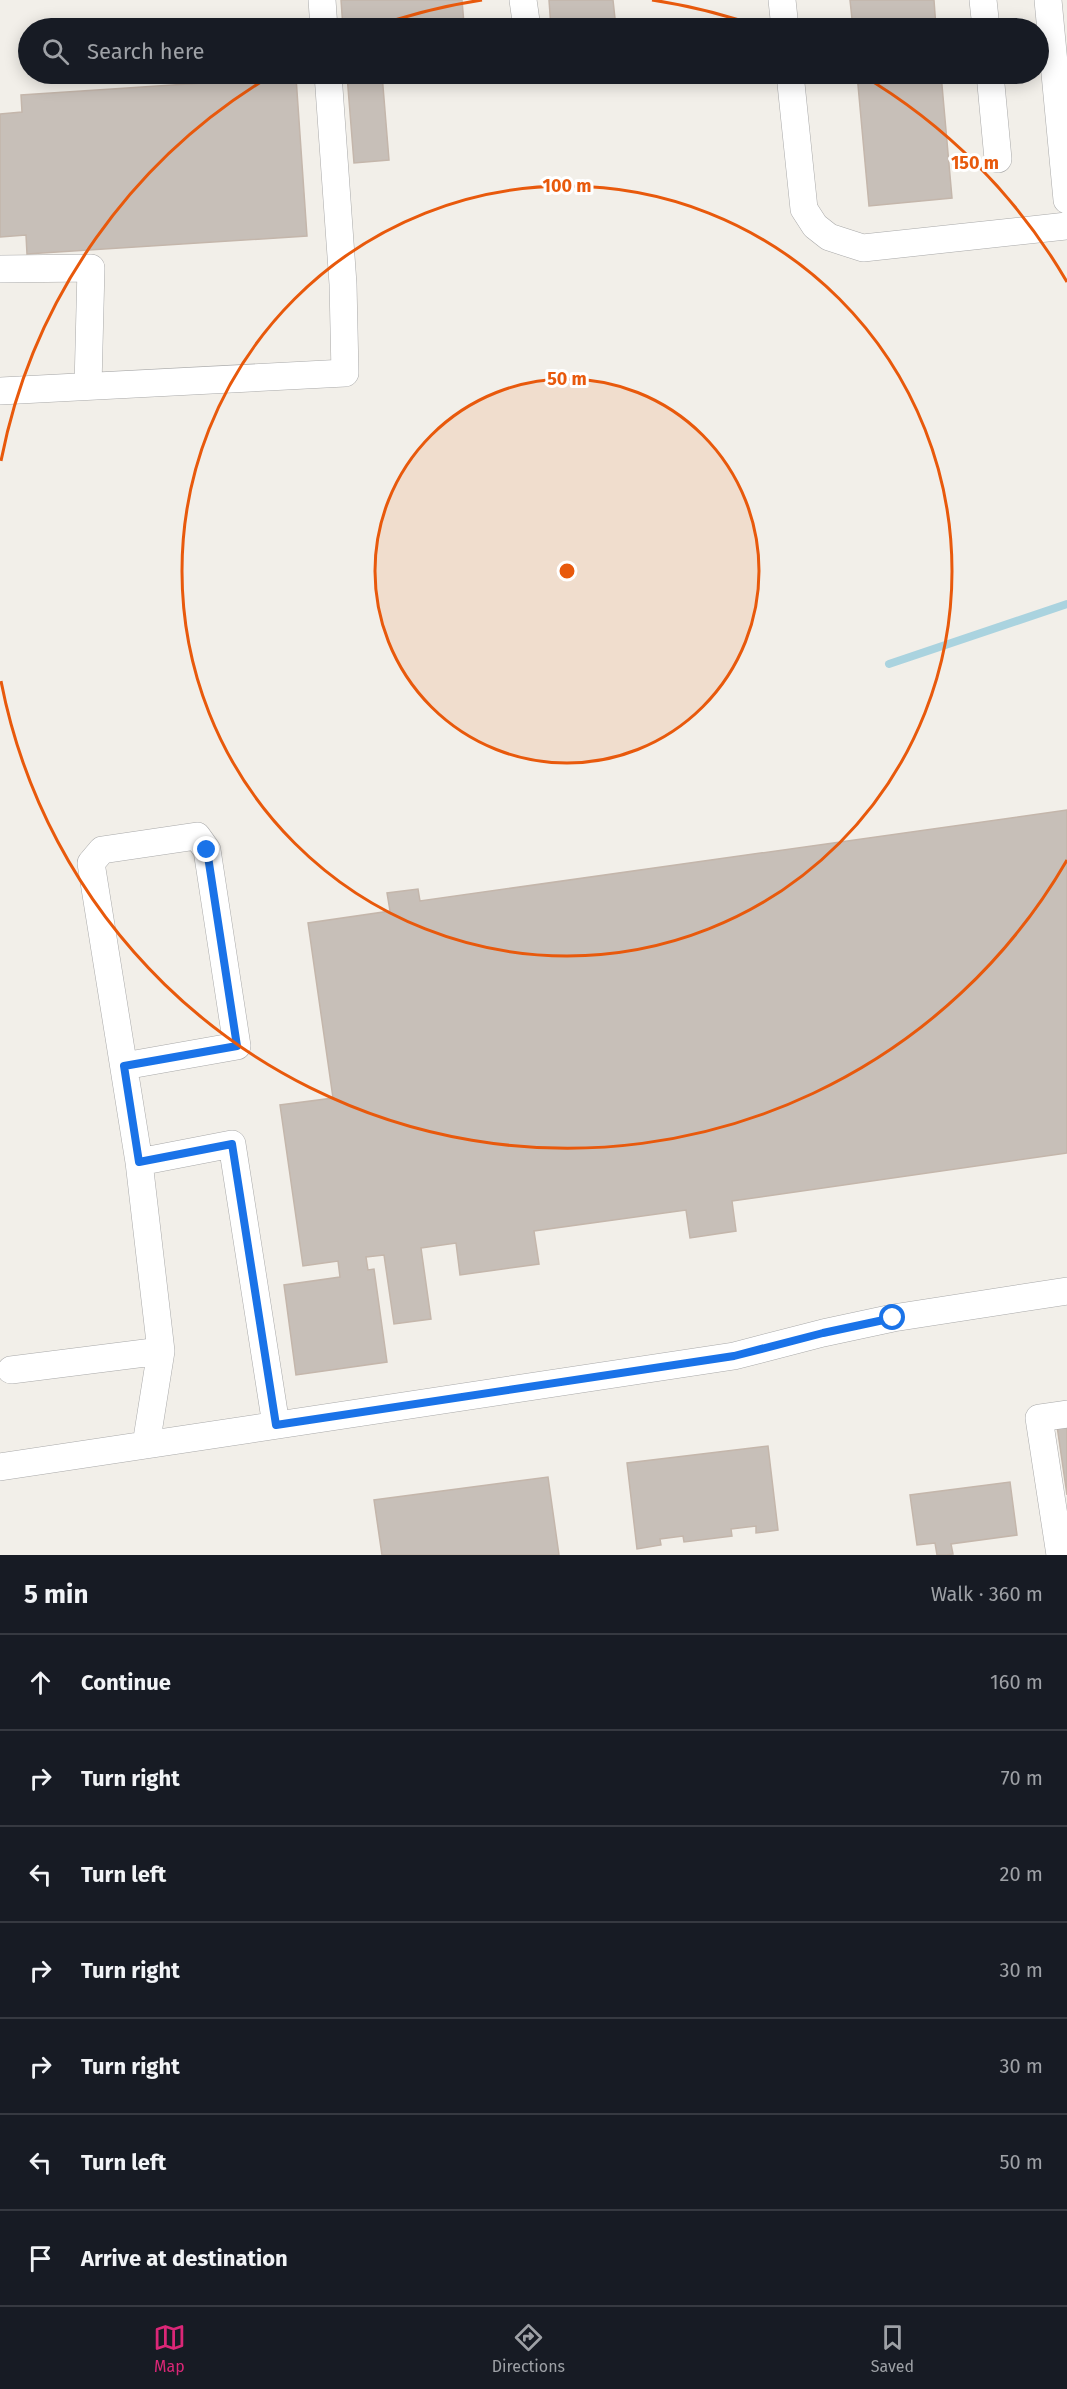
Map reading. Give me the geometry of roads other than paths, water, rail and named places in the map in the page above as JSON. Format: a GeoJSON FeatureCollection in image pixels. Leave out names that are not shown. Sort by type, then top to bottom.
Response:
{"type":"FeatureCollection","features":[{"type":"Feature","properties":{"kind":"street"},"geometry":{"type":"LineString","coordinates":[[322,0],[323,18]]}},
{"type":"Feature","properties":{"kind":"street"},"geometry":{"type":"LineString","coordinates":[[524,0],[525,18]]}},
{"type":"Feature","properties":{"kind":"street"},"geometry":{"type":"LineString","coordinates":[[782,0],[784,18]]}},
{"type":"Feature","properties":{"kind":"street"},"geometry":{"type":"LineString","coordinates":[[983,0],[985,18]]}},
{"type":"Feature","properties":{"kind":"street"},"geometry":{"type":"LineString","coordinates":[[1048,0],[1067,200]]}},
{"type":"Feature","properties":{"kind":"street"},"geometry":{"type":"LineString","coordinates":[[0,391],[345,373],[343,284],[329,84]]}},
{"type":"Feature","properties":{"kind":"street"},"geometry":{"type":"LineString","coordinates":[[791,84],[804,209],[815,226],[829,237],[863,248],[1067,226]]}},
{"type":"Feature","properties":{"kind":"street"},"geometry":{"type":"LineString","coordinates":[[991,84],[998,159]]}},
{"type":"Feature","properties":{"kind":"street"},"geometry":{"type":"LineString","coordinates":[[0,269],[91,268],[88,386]]}},
{"type":"Feature","properties":{"kind":"street"},"geometry":{"type":"LineString","coordinates":[[124,1066],[237,1046],[207,850],[197,836],[102,850],[92,863],[139,1162],[161,1351],[146,1445]]}},
{"type":"Feature","properties":{"kind":"street"},"geometry":{"type":"LineString","coordinates":[[139,1162],[232,1144],[276,1425]]}},
{"type":"Feature","properties":{"kind":"street"},"geometry":{"type":"LineString","coordinates":[[0,1467],[734,1356],[893,1318],[1067,1291]]}},
{"type":"Feature","properties":{"kind":"street"},"geometry":{"type":"LineString","coordinates":[[11,1370],[161,1351]]}},
{"type":"Feature","properties":{"kind":"street"},"geometry":{"type":"LineString","coordinates":[[1060,1555],[1039,1418],[1067,1414]]}},
{"type":"Feature","properties":{"kind":"waterway"},"geometry":{"type":"LineString","coordinates":[[889,664],[1067,604]]}}]}
